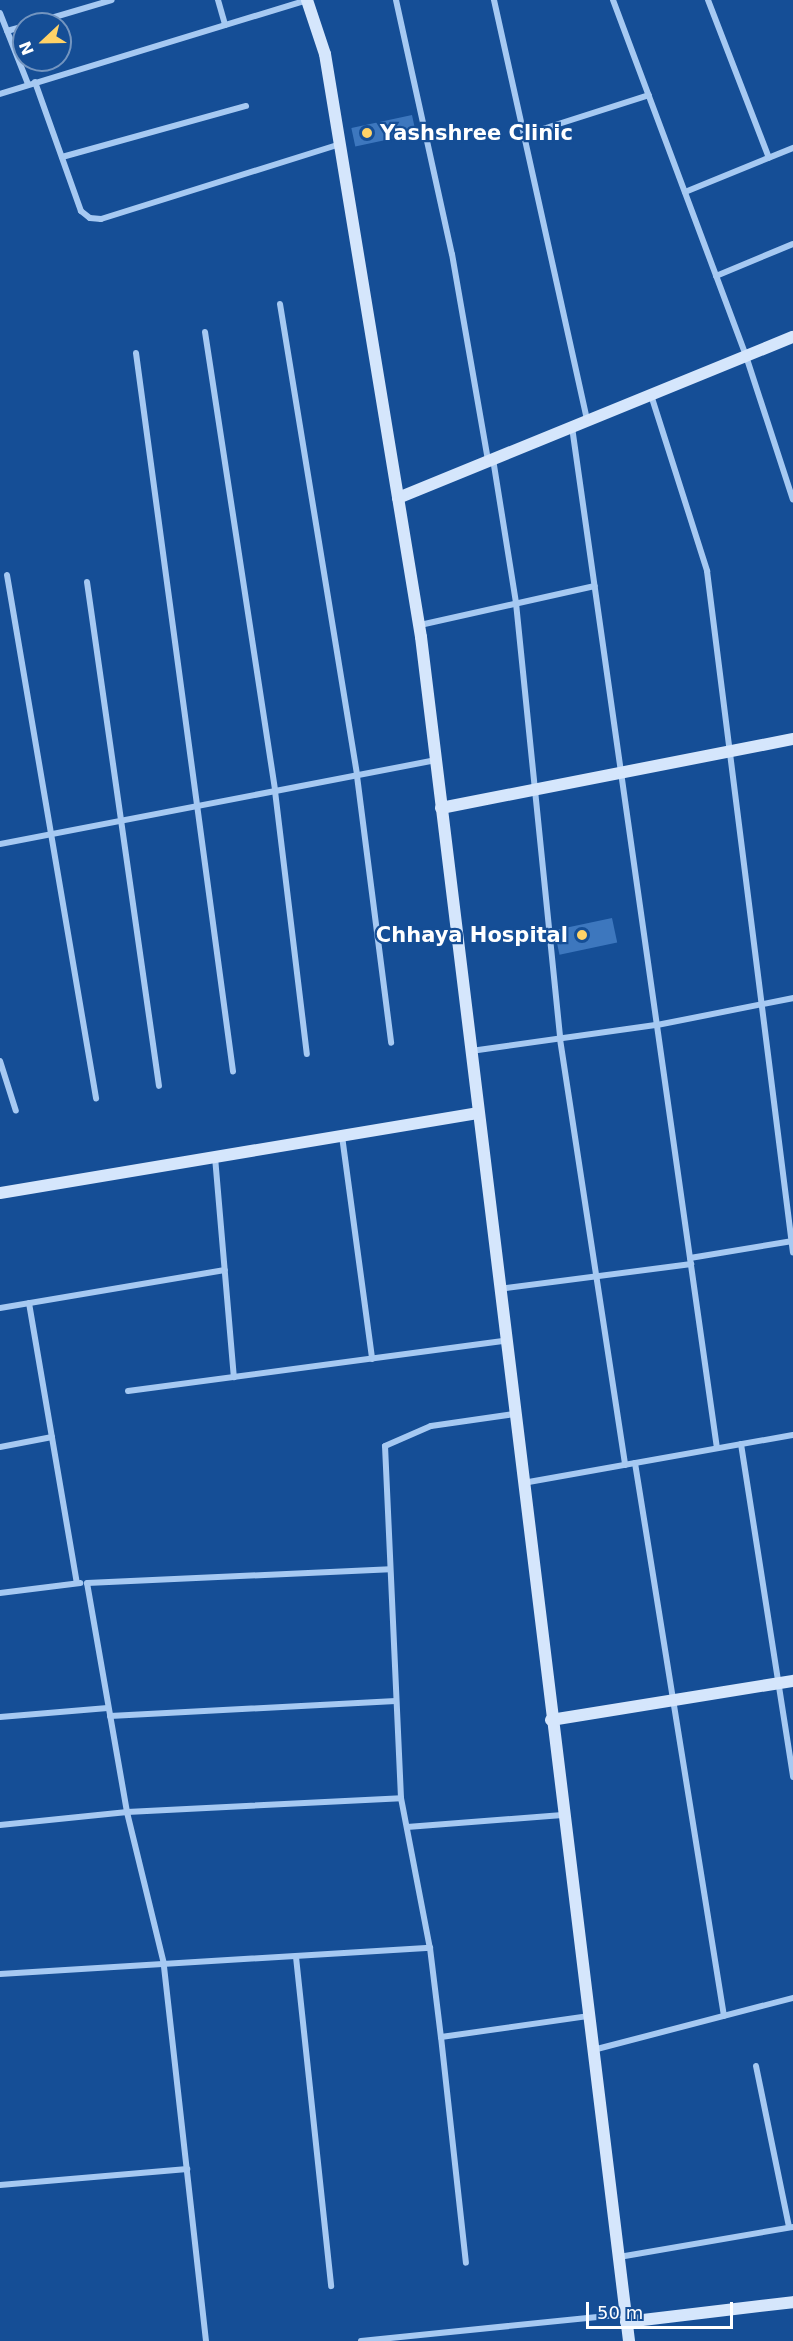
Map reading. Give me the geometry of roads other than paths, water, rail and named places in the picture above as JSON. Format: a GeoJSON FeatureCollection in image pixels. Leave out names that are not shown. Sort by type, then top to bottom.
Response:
{"type":"FeatureCollection","features":[{"type":"Feature","properties":{"kind":"main road"},"geometry":{"type":"LineString","coordinates":[[308,0],[325,54],[419,625],[551,1720],[629,2341]]}},
{"type":"Feature","properties":{"kind":"main road"},"geometry":{"type":"LineString","coordinates":[[398,498],[793,337]]}},
{"type":"Feature","properties":{"kind":"main road"},"geometry":{"type":"LineString","coordinates":[[441,808],[793,739]]}},
{"type":"Feature","properties":{"kind":"main road"},"geometry":{"type":"LineString","coordinates":[[0,1193],[477,1113]]}},
{"type":"Feature","properties":{"kind":"main road"},"geometry":{"type":"LineString","coordinates":[[551,1720],[793,1681]]}},
{"type":"Feature","properties":{"kind":"main road"},"geometry":{"type":"LineString","coordinates":[[625,2318],[793,2302]]}},
{"type":"Feature","properties":{"kind":"street"},"geometry":{"type":"LineString","coordinates":[[72,12],[112,0]]}},
{"type":"Feature","properties":{"kind":"street"},"geometry":{"type":"LineString","coordinates":[[218,0],[225,25]]}},
{"type":"Feature","properties":{"kind":"street"},"geometry":{"type":"LineString","coordinates":[[0,94],[308,0]]}},
{"type":"Feature","properties":{"kind":"street"},"geometry":{"type":"LineString","coordinates":[[396,0],[452,254],[516,603],[537,788],[560,1039],[625,1465]]}},
{"type":"Feature","properties":{"kind":"street"},"geometry":{"type":"LineString","coordinates":[[494,0],[587,421]]}},
{"type":"Feature","properties":{"kind":"street"},"geometry":{"type":"LineString","coordinates":[[613,0],[746,356],[793,500]]}},
{"type":"Feature","properties":{"kind":"street"},"geometry":{"type":"LineString","coordinates":[[708,0],[769,158]]}},
{"type":"Feature","properties":{"kind":"street"},"geometry":{"type":"LineString","coordinates":[[0,14],[32,83],[81,211],[90,218],[101,219],[339,144]]}},
{"type":"Feature","properties":{"kind":"street"},"geometry":{"type":"LineString","coordinates":[[7,31],[12,30]]}},
{"type":"Feature","properties":{"kind":"street"},"geometry":{"type":"LineString","coordinates":[[524,135],[648,95]]}},
{"type":"Feature","properties":{"kind":"street"},"geometry":{"type":"LineString","coordinates":[[62,158],[246,106]]}},
{"type":"Feature","properties":{"kind":"street"},"geometry":{"type":"LineString","coordinates":[[685,192],[793,148]]}},
{"type":"Feature","properties":{"kind":"street"},"geometry":{"type":"LineString","coordinates":[[716,276],[793,244]]}},
{"type":"Feature","properties":{"kind":"street"},"geometry":{"type":"LineString","coordinates":[[280,304],[357,776],[391,1043]]}},
{"type":"Feature","properties":{"kind":"street"},"geometry":{"type":"LineString","coordinates":[[206,332],[275,791],[307,1054]]}},
{"type":"Feature","properties":{"kind":"street"},"geometry":{"type":"LineString","coordinates":[[136,353],[233,1071]]}},
{"type":"Feature","properties":{"kind":"street"},"geometry":{"type":"LineString","coordinates":[[651,395],[703,551],[732,750],[759,1003],[793,1253]]}},
{"type":"Feature","properties":{"kind":"street"},"geometry":{"type":"LineString","coordinates":[[572,427],[717,1448]]}},
{"type":"Feature","properties":{"kind":"street"},"geometry":{"type":"LineString","coordinates":[[7,575],[48,835],[96,1098]]}},
{"type":"Feature","properties":{"kind":"street"},"geometry":{"type":"LineString","coordinates":[[87,582],[123,820],[159,1086]]}},
{"type":"Feature","properties":{"kind":"street"},"geometry":{"type":"LineString","coordinates":[[419,625],[595,586]]}},
{"type":"Feature","properties":{"kind":"street"},"geometry":{"type":"LineString","coordinates":[[0,844],[436,760]]}},
{"type":"Feature","properties":{"kind":"street"},"geometry":{"type":"LineString","coordinates":[[470,1051],[657,1025],[793,998]]}},
{"type":"Feature","properties":{"kind":"street"},"geometry":{"type":"LineString","coordinates":[[0,1061],[16,1111]]}},
{"type":"Feature","properties":{"kind":"street"},"geometry":{"type":"LineString","coordinates":[[342,1136],[372,1359]]}},
{"type":"Feature","properties":{"kind":"street"},"geometry":{"type":"LineString","coordinates":[[215,1157],[234,1377]]}},
{"type":"Feature","properties":{"kind":"street"},"geometry":{"type":"LineString","coordinates":[[499,1290],[597,1277],[793,1241]]}},
{"type":"Feature","properties":{"kind":"street"},"geometry":{"type":"LineString","coordinates":[[0,1308],[225,1270]]}},
{"type":"Feature","properties":{"kind":"street"},"geometry":{"type":"LineString","coordinates":[[28,1303],[77,1583]]}},
{"type":"Feature","properties":{"kind":"street"},"geometry":{"type":"LineString","coordinates":[[128,1391],[505,1341]]}},
{"type":"Feature","properties":{"kind":"street"},"geometry":{"type":"LineString","coordinates":[[466,2264],[430,1948],[401,1797],[385,1446],[431,1426],[514,1414]]}},
{"type":"Feature","properties":{"kind":"street"},"geometry":{"type":"LineString","coordinates":[[522,1483],[793,1435]]}},
{"type":"Feature","properties":{"kind":"street"},"geometry":{"type":"LineString","coordinates":[[0,1447],[52,1437]]}},
{"type":"Feature","properties":{"kind":"street"},"geometry":{"type":"LineString","coordinates":[[741,1444],[776,1684],[793,1777]]}},
{"type":"Feature","properties":{"kind":"street"},"geometry":{"type":"LineString","coordinates":[[635,1463],[724,2016]]}},
{"type":"Feature","properties":{"kind":"street"},"geometry":{"type":"LineString","coordinates":[[0,1593],[77,1583],[390,1569]]}},
{"type":"Feature","properties":{"kind":"street"},"geometry":{"type":"LineString","coordinates":[[87,1583],[127,1812],[164,1964],[206,2341]]}},
{"type":"Feature","properties":{"kind":"street"},"geometry":{"type":"LineString","coordinates":[[110,1716],[396,1701]]}},
{"type":"Feature","properties":{"kind":"street"},"geometry":{"type":"LineString","coordinates":[[0,1717],[108,1708]]}},
{"type":"Feature","properties":{"kind":"street"},"geometry":{"type":"LineString","coordinates":[[0,1825],[127,1812],[401,1797]]}},
{"type":"Feature","properties":{"kind":"street"},"geometry":{"type":"LineString","coordinates":[[407,1827],[563,1815]]}},
{"type":"Feature","properties":{"kind":"street"},"geometry":{"type":"LineString","coordinates":[[0,1974],[430,1948]]}},
{"type":"Feature","properties":{"kind":"street"},"geometry":{"type":"LineString","coordinates":[[296,1957],[331,2286]]}},
{"type":"Feature","properties":{"kind":"street"},"geometry":{"type":"LineString","coordinates":[[592,2050],[793,1998]]}},
{"type":"Feature","properties":{"kind":"street"},"geometry":{"type":"LineString","coordinates":[[441,2037],[588,2016]]}},
{"type":"Feature","properties":{"kind":"street"},"geometry":{"type":"LineString","coordinates":[[618,2257],[791,2227],[756,2066]]}},
{"type":"Feature","properties":{"kind":"street"},"geometry":{"type":"LineString","coordinates":[[0,2185],[187,2169]]}},
{"type":"Feature","properties":{"kind":"street"},"geometry":{"type":"LineString","coordinates":[[361,2341],[625,2318]]}},
{"type":"Feature","properties":{"kind":"place","name":"Yashshree Clinic"},"geometry":{"type":"Point","coordinates":[367,133]}},
{"type":"Feature","properties":{"kind":"place","name":"Chhaya Hospital"},"geometry":{"type":"Point","coordinates":[582,935]}}]}
